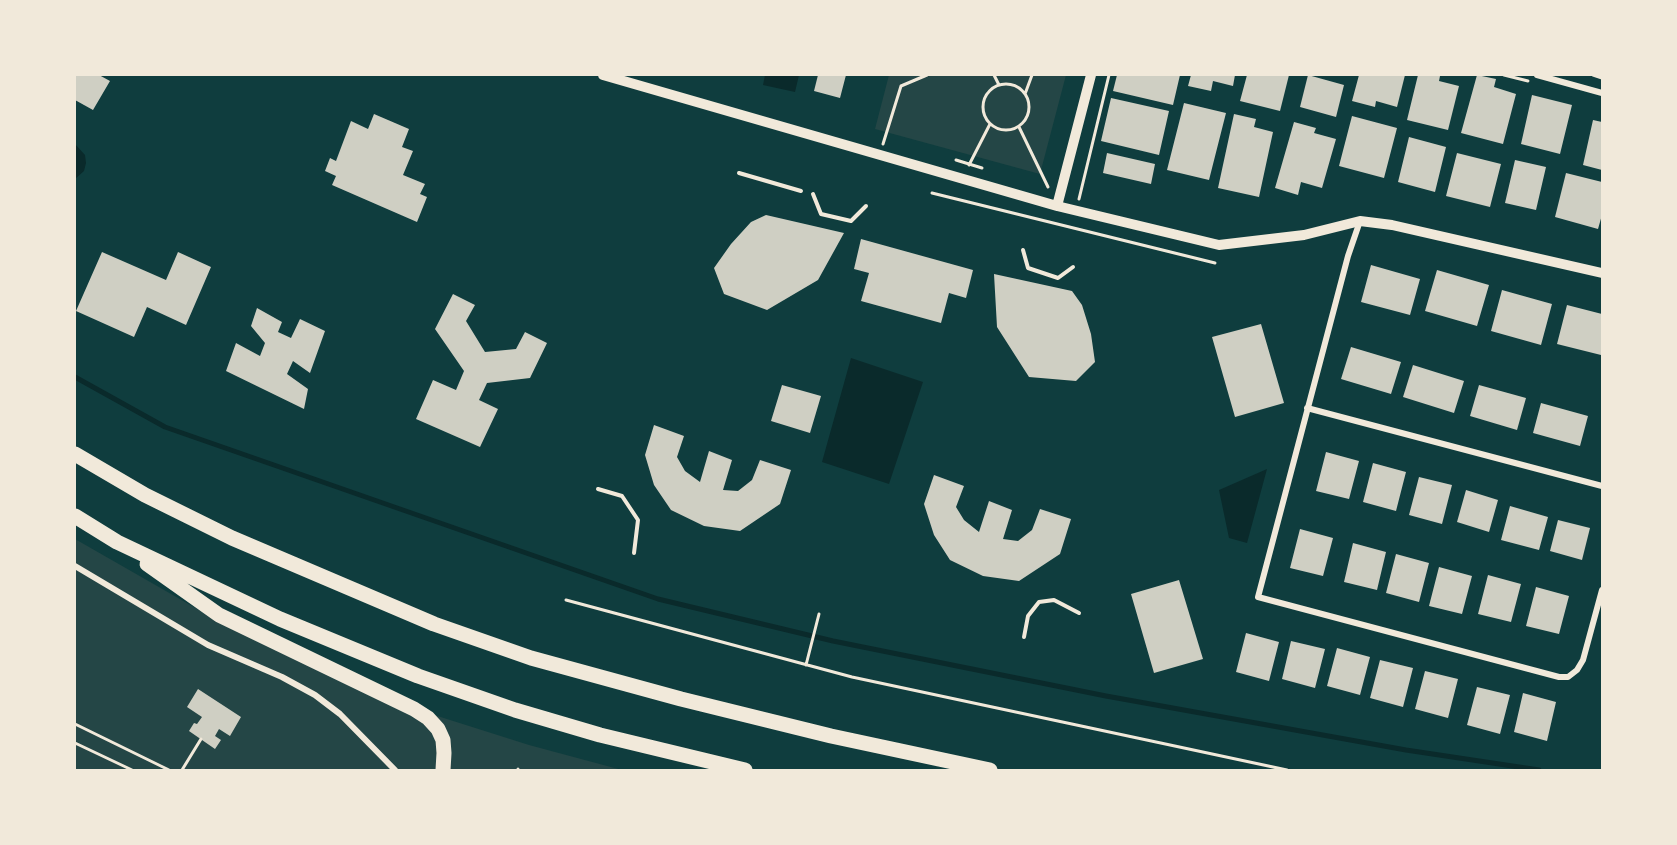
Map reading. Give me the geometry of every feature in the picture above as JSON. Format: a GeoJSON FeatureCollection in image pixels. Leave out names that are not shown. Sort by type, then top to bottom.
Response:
{"type":"FeatureCollection","features":[{"type":"Feature","properties":{"kind":"highway"},"geometry":{"type":"LineString","coordinates":[[75,454],[145,495],[243,543],[434,624],[531,658],[704,705],[831,736],[990,770]]}},
{"type":"Feature","properties":{"kind":"highway"},"geometry":{"type":"LineString","coordinates":[[75,516],[117,542],[219,615],[414,709],[428,718],[438,729],[442,740],[443,770]]}},
{"type":"Feature","properties":{"kind":"highway"},"geometry":{"type":"LineString","coordinates":[[117,542],[280,619],[418,676],[515,710],[600,735],[745,770]]}},
{"type":"Feature","properties":{"kind":"street"},"geometry":{"type":"LineString","coordinates":[[603,75],[1057,206],[1220,244],[1305,235],[1360,221],[1392,225],[1602,273]]}},
{"type":"Feature","properties":{"kind":"street"},"geometry":{"type":"LineString","coordinates":[[1057,206],[1091,75]]}},
{"type":"Feature","properties":{"kind":"street"},"geometry":{"type":"LineString","coordinates":[[1537,75],[1602,93]]}},
{"type":"Feature","properties":{"kind":"street"},"geometry":{"type":"LineString","coordinates":[[1360,221],[1348,256],[1258,597],[1559,677],[1568,677],[1577,670],[1583,660],[1602,590]]}},
{"type":"Feature","properties":{"kind":"street"},"geometry":{"type":"LineString","coordinates":[[1307,408],[1602,486]]}},
{"type":"Feature","properties":{"kind":"street"},"geometry":{"type":"LineString","coordinates":[[75,566],[208,645],[282,677],[315,695],[340,714],[395,770]]}},
{"type":"Feature","properties":{"kind":"lane"},"geometry":{"type":"LineString","coordinates":[[740,173],[801,191]]}},
{"type":"Feature","properties":{"kind":"lane"},"geometry":{"type":"LineString","coordinates":[[813,194],[821,214],[851,221],[866,206]]}},
{"type":"Feature","properties":{"kind":"lane"},"geometry":{"type":"LineString","coordinates":[[1023,250],[1028,268],[1058,278],[1073,267]]}},
{"type":"Feature","properties":{"kind":"lane"},"geometry":{"type":"LineString","coordinates":[[598,489],[622,496],[638,520],[634,553]]}},
{"type":"Feature","properties":{"kind":"lane"},"geometry":{"type":"LineString","coordinates":[[1024,637],[1029,616],[1039,602],[1054,600],[1079,613]]}},
{"type":"Feature","properties":{"kind":"path"},"geometry":{"type":"LineString","coordinates":[[880,155],[901,86],[927,75]]}},
{"type":"Feature","properties":{"kind":"path"},"geometry":{"type":"LineString","coordinates":[[994,75],[999,85]]}},
{"type":"Feature","properties":{"kind":"path"},"geometry":{"type":"LineString","coordinates":[[1025,94],[1014,86],[999,85],[987,94],[983,110],[990,124],[1004,131],[1019,127],[1024,122],[1029,108],[1025,94],[1032,75]]}},
{"type":"Feature","properties":{"kind":"path"},"geometry":{"type":"LineString","coordinates":[[1076,210],[1109,75]]}},
{"type":"Feature","properties":{"kind":"path"},"geometry":{"type":"LineString","coordinates":[[1593,75],[1602,78]]}},
{"type":"Feature","properties":{"kind":"path"},"geometry":{"type":"LineString","coordinates":[[962,178],[990,124]]}},
{"type":"Feature","properties":{"kind":"path"},"geometry":{"type":"LineString","coordinates":[[1019,127],[1048,187]]}},
{"type":"Feature","properties":{"kind":"path"},"geometry":{"type":"LineString","coordinates":[[932,194],[1215,263]]}},
{"type":"Feature","properties":{"kind":"path"},"geometry":{"type":"LineString","coordinates":[[566,600],[852,677],[1287,770]]}},
{"type":"Feature","properties":{"kind":"path"},"geometry":{"type":"LineString","coordinates":[[806,665],[819,614]]}},
{"type":"Feature","properties":{"kind":"path"},"geometry":{"type":"LineString","coordinates":[[75,724],[169,770]]}},
{"type":"Feature","properties":{"kind":"path"},"geometry":{"type":"LineString","coordinates":[[182,770],[201,739]]}},
{"type":"Feature","properties":{"kind":"path"},"geometry":{"type":"LineString","coordinates":[[75,743],[132,770]]}},
{"type":"Feature","properties":{"kind":"shaded area"},"geometry":{"type":"Polygon","coordinates":[[[765,75],[799,75],[795,92],[763,85],[765,75]]]}},
{"type":"Feature","properties":{"kind":"shaded area"},"geometry":{"type":"Polygon","coordinates":[[[889,75],[1066,75],[1040,174],[875,129],[889,75]]]}},
{"type":"Feature","properties":{"kind":"shaded area"},"geometry":{"type":"Polygon","coordinates":[[[75,144],[85,155],[86,163],[84,171],[75,179],[75,144]]]}},
{"type":"Feature","properties":{"kind":"shaded area"},"geometry":{"type":"Polygon","coordinates":[[[851,358],[923,382],[889,484],[822,462],[851,358]]]}},
{"type":"Feature","properties":{"kind":"shaded area"},"geometry":{"type":"Polygon","coordinates":[[[1267,469],[1247,543],[1229,538],[1219,490],[1267,469]]]}},
{"type":"Feature","properties":{"kind":"shaded area"},"geometry":{"type":"Polygon","coordinates":[[[75,539],[206,614],[428,713],[529,745],[622,770],[75,770],[75,539]]]}},
{"type":"Feature","properties":{"kind":"building"},"geometry":{"type":"Polygon","coordinates":[[[75,75],[99,75],[110,81],[93,110],[75,100],[75,75]]]}},
{"type":"Feature","properties":{"kind":"building"},"geometry":{"type":"Polygon","coordinates":[[[818,75],[846,75],[840,98],[814,91],[818,75]]]}},
{"type":"Feature","properties":{"kind":"building"},"geometry":{"type":"Polygon","coordinates":[[[1117,75],[1180,75],[1173,105],[1113,91],[1117,75]]]}},
{"type":"Feature","properties":{"kind":"building"},"geometry":{"type":"Polygon","coordinates":[[[1191,75],[1235,75],[1233,86],[1213,81],[1211,91],[1188,86],[1191,75]]]}},
{"type":"Feature","properties":{"kind":"building"},"geometry":{"type":"Polygon","coordinates":[[[1247,75],[1289,75],[1280,111],[1240,101],[1247,75]]]}},
{"type":"Feature","properties":{"kind":"building"},"geometry":{"type":"Polygon","coordinates":[[[1308,75],[1344,85],[1336,117],[1300,107],[1308,75]]]}},
{"type":"Feature","properties":{"kind":"building"},"geometry":{"type":"Polygon","coordinates":[[[1359,75],[1405,75],[1397,107],[1376,101],[1375,107],[1352,101],[1359,75]]]}},
{"type":"Feature","properties":{"kind":"building"},"geometry":{"type":"Polygon","coordinates":[[[1418,75],[1440,76],[1439,81],[1459,86],[1448,130],[1407,120],[1418,75]]]}},
{"type":"Feature","properties":{"kind":"building"},"geometry":{"type":"Polygon","coordinates":[[[1477,75],[1496,79],[1494,87],[1516,94],[1503,144],[1461,133],[1477,75]]]}},
{"type":"Feature","properties":{"kind":"building"},"geometry":{"type":"Polygon","coordinates":[[[1532,95],[1572,105],[1560,154],[1521,144],[1532,95]]]}},
{"type":"Feature","properties":{"kind":"building"},"geometry":{"type":"Polygon","coordinates":[[[1111,98],[1169,111],[1159,155],[1101,141],[1111,98]]]}},
{"type":"Feature","properties":{"kind":"building"},"geometry":{"type":"Polygon","coordinates":[[[1184,103],[1226,113],[1209,180],[1167,170],[1184,103]]]}},
{"type":"Feature","properties":{"kind":"building"},"geometry":{"type":"Polygon","coordinates":[[[374,114],[409,129],[402,147],[413,151],[403,175],[425,184],[420,194],[427,197],[417,222],[332,185],[336,176],[325,171],[330,158],[336,161],[351,121],[368,129],[374,114]]]}},
{"type":"Feature","properties":{"kind":"building"},"geometry":{"type":"Polygon","coordinates":[[[1234,114],[1256,119],[1254,127],[1273,132],[1259,197],[1218,188],[1234,114]]]}},
{"type":"Feature","properties":{"kind":"building"},"geometry":{"type":"Polygon","coordinates":[[[1352,116],[1397,128],[1384,178],[1339,166],[1352,116]]]}},
{"type":"Feature","properties":{"kind":"building"},"geometry":{"type":"Polygon","coordinates":[[[1593,120],[1602,122],[1602,170],[1583,165],[1593,120]]]}},
{"type":"Feature","properties":{"kind":"building"},"geometry":{"type":"Polygon","coordinates":[[[1294,122],[1316,128],[1314,133],[1336,139],[1322,188],[1301,182],[1298,195],[1275,188],[1294,122]]]}},
{"type":"Feature","properties":{"kind":"building"},"geometry":{"type":"Polygon","coordinates":[[[1409,137],[1446,147],[1435,192],[1398,182],[1409,137]]]}},
{"type":"Feature","properties":{"kind":"building"},"geometry":{"type":"Polygon","coordinates":[[[1107,153],[1155,164],[1151,184],[1103,173],[1107,153]]]}},
{"type":"Feature","properties":{"kind":"building"},"geometry":{"type":"Polygon","coordinates":[[[1457,153],[1501,164],[1490,207],[1446,196],[1457,153]]]}},
{"type":"Feature","properties":{"kind":"building"},"geometry":{"type":"Polygon","coordinates":[[[1515,160],[1546,167],[1536,210],[1505,203],[1515,160]]]}},
{"type":"Feature","properties":{"kind":"building"},"geometry":{"type":"Polygon","coordinates":[[[1566,173],[1602,182],[1602,215],[1598,229],[1555,217],[1566,173]]]}},
{"type":"Feature","properties":{"kind":"building"},"geometry":{"type":"Polygon","coordinates":[[[766,215],[844,233],[818,280],[767,310],[724,294],[714,268],[751,222],[766,215]]]}},
{"type":"Feature","properties":{"kind":"building"},"geometry":{"type":"Polygon","coordinates":[[[861,239],[973,270],[966,298],[949,293],[941,323],[861,301],[869,273],[854,269],[861,239]]]}},
{"type":"Feature","properties":{"kind":"building"},"geometry":{"type":"Polygon","coordinates":[[[102,252],[166,280],[178,252],[211,267],[186,325],[147,307],[134,337],[76,311],[102,252]]]}},
{"type":"Feature","properties":{"kind":"building"},"geometry":{"type":"Polygon","coordinates":[[[1371,265],[1420,279],[1410,315],[1361,302],[1371,265]]]}},
{"type":"Feature","properties":{"kind":"building"},"geometry":{"type":"Polygon","coordinates":[[[1437,270],[1489,285],[1477,326],[1425,311],[1437,270]]]}},
{"type":"Feature","properties":{"kind":"building"},"geometry":{"type":"Polygon","coordinates":[[[994,274],[1072,291],[1082,305],[1091,334],[1095,362],[1076,381],[1029,377],[997,327],[994,274]]]}},
{"type":"Feature","properties":{"kind":"building"},"geometry":{"type":"Polygon","coordinates":[[[1502,290],[1552,304],[1541,345],[1491,331],[1502,290]]]}},
{"type":"Feature","properties":{"kind":"building"},"geometry":{"type":"Polygon","coordinates":[[[453,294],[475,305],[466,321],[485,352],[516,349],[525,332],[547,343],[530,378],[487,383],[479,400],[498,409],[480,447],[416,419],[433,380],[456,390],[464,371],[435,329],[453,294]]]}},
{"type":"Feature","properties":{"kind":"building"},"geometry":{"type":"Polygon","coordinates":[[[1567,305],[1602,314],[1601,355],[1557,344],[1567,305]]]}},
{"type":"Feature","properties":{"kind":"building"},"geometry":{"type":"Polygon","coordinates":[[[257,308],[282,322],[278,332],[291,338],[300,319],[325,331],[310,373],[293,361],[287,374],[308,389],[304,409],[226,371],[236,343],[260,356],[265,343],[251,326],[257,308]]]}},
{"type":"Feature","properties":{"kind":"building"},"geometry":{"type":"Polygon","coordinates":[[[1261,324],[1284,403],[1235,417],[1212,337],[1261,324]]]}},
{"type":"Feature","properties":{"kind":"building"},"geometry":{"type":"Polygon","coordinates":[[[1351,347],[1401,362],[1391,394],[1341,379],[1351,347]]]}},
{"type":"Feature","properties":{"kind":"building"},"geometry":{"type":"Polygon","coordinates":[[[1413,365],[1464,381],[1454,413],[1403,397],[1413,365]]]}},
{"type":"Feature","properties":{"kind":"building"},"geometry":{"type":"Polygon","coordinates":[[[782,385],[821,396],[810,433],[771,421],[782,385]]]}},
{"type":"Feature","properties":{"kind":"building"},"geometry":{"type":"Polygon","coordinates":[[[1479,385],[1526,398],[1517,430],[1470,416],[1479,385]]]}},
{"type":"Feature","properties":{"kind":"building"},"geometry":{"type":"Polygon","coordinates":[[[1541,403],[1588,416],[1580,446],[1533,433],[1541,403]]]}},
{"type":"Feature","properties":{"kind":"building"},"geometry":{"type":"Polygon","coordinates":[[[654,425],[684,436],[677,457],[685,471],[700,482],[709,451],[732,460],[723,490],[738,491],[752,480],[760,460],[791,470],[780,504],[740,531],[704,526],[671,510],[654,485],[645,455],[654,425]]]}},
{"type":"Feature","properties":{"kind":"building"},"geometry":{"type":"Polygon","coordinates":[[[1326,452],[1359,461],[1349,499],[1316,491],[1326,452]]]}},
{"type":"Feature","properties":{"kind":"building"},"geometry":{"type":"Polygon","coordinates":[[[1373,463],[1406,472],[1396,511],[1363,502],[1373,463]]]}},
{"type":"Feature","properties":{"kind":"building"},"geometry":{"type":"Polygon","coordinates":[[[934,475],[964,486],[956,507],[964,520],[979,532],[989,501],[1012,510],[1003,539],[1018,541],[1032,530],[1040,509],[1071,519],[1060,554],[1019,581],[983,576],[950,560],[934,535],[924,504],[934,475]]]}},
{"type":"Feature","properties":{"kind":"building"},"geometry":{"type":"Polygon","coordinates":[[[1419,477],[1452,485],[1442,524],[1409,515],[1419,477]]]}},
{"type":"Feature","properties":{"kind":"building"},"geometry":{"type":"Polygon","coordinates":[[[1466,490],[1498,500],[1489,532],[1457,522],[1466,490]]]}},
{"type":"Feature","properties":{"kind":"building"},"geometry":{"type":"Polygon","coordinates":[[[1510,506],[1548,517],[1539,550],[1501,540],[1510,506]]]}},
{"type":"Feature","properties":{"kind":"building"},"geometry":{"type":"Polygon","coordinates":[[[1558,520],[1590,528],[1582,560],[1550,551],[1558,520]]]}},
{"type":"Feature","properties":{"kind":"building"},"geometry":{"type":"Polygon","coordinates":[[[1300,529],[1333,538],[1323,576],[1290,568],[1300,529]]]}},
{"type":"Feature","properties":{"kind":"building"},"geometry":{"type":"Polygon","coordinates":[[[1353,543],[1386,552],[1377,590],[1344,582],[1353,543]]]}},
{"type":"Feature","properties":{"kind":"building"},"geometry":{"type":"Polygon","coordinates":[[[1396,554],[1429,563],[1419,602],[1386,593],[1396,554]]]}},
{"type":"Feature","properties":{"kind":"building"},"geometry":{"type":"Polygon","coordinates":[[[1439,567],[1472,576],[1462,614],[1429,606],[1439,567]]]}},
{"type":"Feature","properties":{"kind":"building"},"geometry":{"type":"Polygon","coordinates":[[[1488,575],[1521,584],[1511,622],[1478,614],[1488,575]]]}},
{"type":"Feature","properties":{"kind":"building"},"geometry":{"type":"Polygon","coordinates":[[[1179,580],[1203,659],[1154,673],[1131,594],[1179,580]]]}},
{"type":"Feature","properties":{"kind":"building"},"geometry":{"type":"Polygon","coordinates":[[[1536,587],[1569,596],[1559,634],[1526,626],[1536,587]]]}},
{"type":"Feature","properties":{"kind":"building"},"geometry":{"type":"Polygon","coordinates":[[[1246,633],[1279,642],[1269,681],[1236,672],[1246,633]]]}},
{"type":"Feature","properties":{"kind":"building"},"geometry":{"type":"Polygon","coordinates":[[[1291,641],[1325,649],[1315,688],[1282,679],[1291,641]]]}},
{"type":"Feature","properties":{"kind":"building"},"geometry":{"type":"Polygon","coordinates":[[[1337,648],[1370,657],[1360,695],[1327,686],[1337,648]]]}},
{"type":"Feature","properties":{"kind":"building"},"geometry":{"type":"Polygon","coordinates":[[[1380,660],[1413,668],[1403,707],[1370,698],[1380,660]]]}},
{"type":"Feature","properties":{"kind":"building"},"geometry":{"type":"Polygon","coordinates":[[[1425,671],[1458,679],[1448,718],[1415,709],[1425,671]]]}},
{"type":"Feature","properties":{"kind":"building"},"geometry":{"type":"Polygon","coordinates":[[[1477,687],[1510,695],[1500,734],[1467,725],[1477,687]]]}},
{"type":"Feature","properties":{"kind":"building"},"geometry":{"type":"Polygon","coordinates":[[[198,689],[241,717],[230,736],[219,729],[215,736],[221,740],[215,749],[189,731],[202,717],[187,707],[198,689]]]}},
{"type":"Feature","properties":{"kind":"building"},"geometry":{"type":"Polygon","coordinates":[[[1523,693],[1556,702],[1547,741],[1514,732],[1523,693]]]}},
{"type":"Feature","properties":{"kind":"waterway"},"geometry":{"type":"LineString","coordinates":[[75,377],[165,427],[658,599],[833,641],[1106,696],[1406,750],[1539,770]]}}]}
